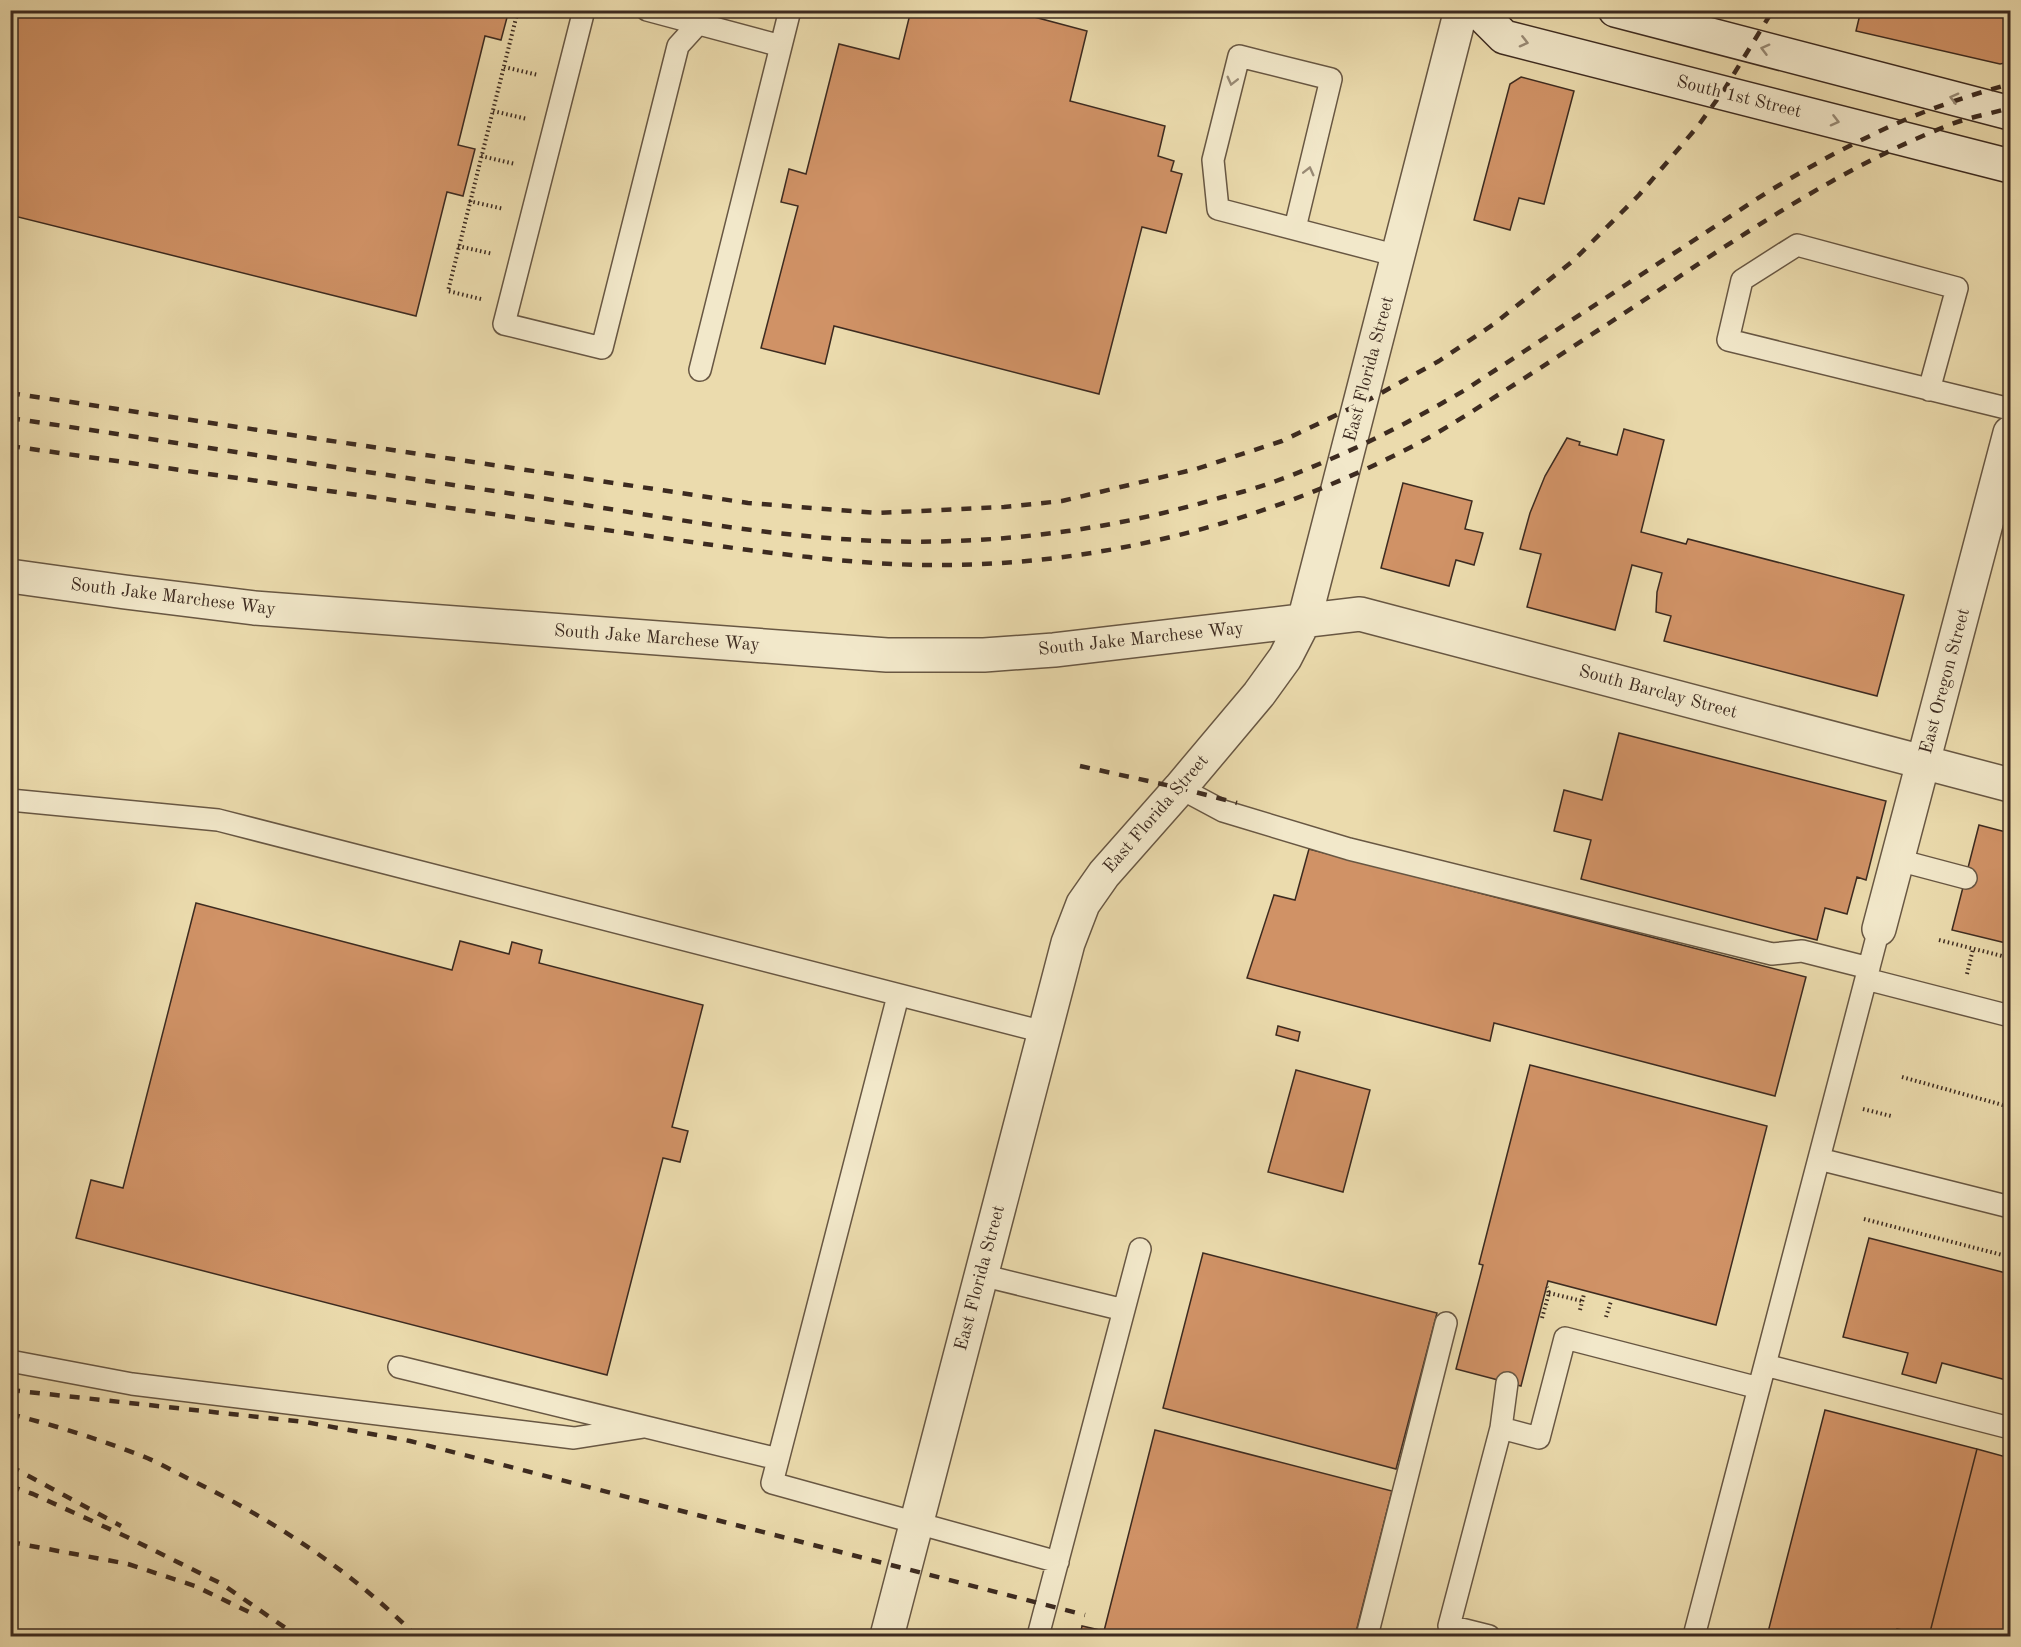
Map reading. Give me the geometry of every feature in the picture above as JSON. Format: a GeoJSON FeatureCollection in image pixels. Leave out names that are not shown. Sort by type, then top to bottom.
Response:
{"type":"FeatureCollection","features":[{"type":"Feature","properties":{"kind":"street","name":"East Florida Street"},"geometry":{"type":"LineString","coordinates":[[886,1636],[1068,943],[1083,904],[1104,874],[1259,694],[1285,658],[1304,621],[1461,10]]}},
{"type":"Feature","properties":{"kind":"street","name":"South 1st Street"},"geometry":{"type":"LineString","coordinates":[[1477,10],[1504,37],[2010,166]]}},
{"type":"Feature","properties":{"kind":"street"},"geometry":{"type":"LineString","coordinates":[[1615,10],[2010,113]]}},
{"type":"Feature","properties":{"kind":"street","name":"East Oregon Street"},"geometry":{"type":"LineString","coordinates":[[1880,929],[2010,433]]}},
{"type":"Feature","properties":{"kind":"street","name":"South Jake Marchese Way"},"geometry":{"type":"LineString","coordinates":[[10,576],[254,608],[887,656],[984,655],[1054,650],[1304,621]]}},
{"type":"Feature","properties":{"kind":"street","name":"South Barclay Street"},"geometry":{"type":"LineString","coordinates":[[1304,621],[1360,615],[2010,785]]}},
{"type":"Feature","properties":{"kind":"lane"},"geometry":{"type":"LineString","coordinates":[[584,10],[504,324],[602,348],[678,46],[698,24]]}},
{"type":"Feature","properties":{"kind":"lane"},"geometry":{"type":"LineString","coordinates":[[647,10],[781,46]]}},
{"type":"Feature","properties":{"kind":"lane"},"geometry":{"type":"LineString","coordinates":[[699,370],[790,10]]}},
{"type":"Feature","properties":{"kind":"lane"},"geometry":{"type":"LineString","coordinates":[[1295,228],[1331,79],[1239,56],[1213,160],[1218,208],[1398,256]]}},
{"type":"Feature","properties":{"kind":"lane"},"geometry":{"type":"LineString","coordinates":[[1929,390],[1957,288],[1797,245],[1742,280],[1728,340],[1929,390],[2010,410]]}},
{"type":"Feature","properties":{"kind":"lane"},"geometry":{"type":"LineString","coordinates":[[1180,788],[1223,812],[1349,849],[1772,954],[1802,951],[1868,974],[2010,1016]]}},
{"type":"Feature","properties":{"kind":"lane"},"geometry":{"type":"LineString","coordinates":[[10,800],[218,819],[1044,1032]]}},
{"type":"Feature","properties":{"kind":"lane"},"geometry":{"type":"LineString","coordinates":[[1898,860],[1966,878]]}},
{"type":"Feature","properties":{"kind":"lane"},"geometry":{"type":"LineString","coordinates":[[1694,1636],[1880,929]]}},
{"type":"Feature","properties":{"kind":"lane"},"geometry":{"type":"LineString","coordinates":[[898,996],[772,1483],[1058,1562]]}},
{"type":"Feature","properties":{"kind":"lane"},"geometry":{"type":"LineString","coordinates":[[1819,1159],[2010,1207]]}},
{"type":"Feature","properties":{"kind":"lane"},"geometry":{"type":"LineString","coordinates":[[1038,1636],[1140,1249]]}},
{"type":"Feature","properties":{"kind":"lane"},"geometry":{"type":"LineString","coordinates":[[981,1275],[1125,1310]]}},
{"type":"Feature","properties":{"kind":"lane"},"geometry":{"type":"LineString","coordinates":[[1367,1636],[1446,1323]]}},
{"type":"Feature","properties":{"kind":"lane"},"geometry":{"type":"LineString","coordinates":[[1501,1428],[1539,1438],[1566,1338],[1759,1388]]}},
{"type":"Feature","properties":{"kind":"lane"},"geometry":{"type":"LineString","coordinates":[[10,1361],[132,1384],[574,1438],[644,1427]]}},
{"type":"Feature","properties":{"kind":"lane"},"geometry":{"type":"LineString","coordinates":[[1765,1365],[2010,1428]]}},
{"type":"Feature","properties":{"kind":"lane"},"geometry":{"type":"LineString","coordinates":[[399,1367],[778,1459]]}},
{"type":"Feature","properties":{"kind":"lane"},"geometry":{"type":"LineString","coordinates":[[1489,1636],[1449,1626],[1501,1428],[1507,1383]]}},
{"type":"Feature","properties":{"kind":"path"},"geometry":{"type":"LineString","coordinates":[[509,306],[448,291],[518,10]]}},
{"type":"Feature","properties":{"kind":"path"},"geometry":{"type":"LineString","coordinates":[[1939,940],[2010,958]]}},
{"type":"Feature","properties":{"kind":"path"},"geometry":{"type":"LineString","coordinates":[[1902,1077],[2010,1107]]}},
{"type":"Feature","properties":{"kind":"path"},"geometry":{"type":"LineString","coordinates":[[1864,1219],[2010,1257]]}},
{"type":"Feature","properties":{"kind":"path"},"geometry":{"type":"LineString","coordinates":[[1547,1287],[1549,1293],[1582,1301]]}},
{"type":"Feature","properties":{"kind":"building"},"geometry":{"type":"Polygon","coordinates":[[[10,10],[509,10],[501,40],[485,36],[458,145],[475,149],[463,196],[447,192],[416,316],[10,215],[10,10]]]}},
{"type":"Feature","properties":{"kind":"building"},"geometry":{"type":"Polygon","coordinates":[[[911,10],[1008,10],[1087,31],[1070,101],[1165,126],[1158,156],[1174,161],[1171,171],[1182,174],[1166,233],[1142,227],[1099,394],[834,326],[825,364],[761,348],[798,206],[781,202],[789,169],[806,174],[839,44],[899,59],[911,10]]]}},
{"type":"Feature","properties":{"kind":"building"},"geometry":{"type":"Polygon","coordinates":[[[1861,10],[2010,10],[2010,62],[2000,64],[1856,31],[1861,10]]]}},
{"type":"Feature","properties":{"kind":"building"},"geometry":{"type":"Polygon","coordinates":[[[1521,77],[1574,91],[1544,204],[1519,198],[1510,230],[1474,220],[1510,84],[1521,77]]]}},
{"type":"Feature","properties":{"kind":"building"},"geometry":{"type":"Polygon","coordinates":[[[1624,429],[1664,440],[1641,532],[1686,544],[1688,539],[1904,595],[1877,696],[1664,641],[1671,616],[1656,612],[1657,592],[1662,573],[1632,565],[1615,630],[1527,607],[1541,554],[1520,549],[1530,513],[1545,476],[1567,438],[1580,442],[1579,445],[1617,455],[1624,429]]]}},
{"type":"Feature","properties":{"kind":"building"},"geometry":{"type":"Polygon","coordinates":[[[1403,483],[1472,501],[1465,529],[1483,533],[1474,565],[1456,560],[1449,586],[1381,568],[1403,483]]]}},
{"type":"Feature","properties":{"kind":"building"},"geometry":{"type":"Polygon","coordinates":[[[1619,733],[1886,801],[1866,880],[1857,877],[1847,914],[1825,908],[1817,940],[1581,879],[1591,840],[1554,831],[1564,790],[1602,800],[1619,733]]]}},
{"type":"Feature","properties":{"kind":"building"},"geometry":{"type":"Polygon","coordinates":[[[1979,825],[2010,833],[2010,944],[1952,930],[1979,825]]]}},
{"type":"Feature","properties":{"kind":"building"},"geometry":{"type":"Polygon","coordinates":[[[1309,849],[1806,977],[1775,1096],[1494,1023],[1490,1041],[1247,978],[1274,895],[1295,900],[1309,849]]]}},
{"type":"Feature","properties":{"kind":"building"},"geometry":{"type":"Polygon","coordinates":[[[196,903],[452,970],[460,941],[509,954],[512,942],[542,950],[539,963],[703,1005],[672,1127],[688,1131],[680,1162],[663,1158],[607,1375],[76,1238],[91,1180],[123,1188],[196,903]]]}},
{"type":"Feature","properties":{"kind":"building"},"geometry":{"type":"Polygon","coordinates":[[[1278,1026],[1300,1032],[1298,1041],[1276,1035],[1278,1026]]]}},
{"type":"Feature","properties":{"kind":"building"},"geometry":{"type":"Polygon","coordinates":[[[1530,1065],[1767,1126],[1716,1325],[1548,1281],[1521,1386],[1456,1369],[1483,1265],[1479,1264],[1530,1065]]]}},
{"type":"Feature","properties":{"kind":"building"},"geometry":{"type":"Polygon","coordinates":[[[1296,1070],[1370,1090],[1343,1192],[1268,1172],[1296,1070]]]}},
{"type":"Feature","properties":{"kind":"building"},"geometry":{"type":"Polygon","coordinates":[[[1869,1238],[2010,1274],[2010,1381],[1942,1363],[1936,1383],[1902,1374],[1908,1353],[1843,1337],[1869,1238]]]}},
{"type":"Feature","properties":{"kind":"building"},"geometry":{"type":"Polygon","coordinates":[[[1203,1253],[1437,1313],[1396,1469],[1163,1408],[1203,1253]]]}},
{"type":"Feature","properties":{"kind":"building"},"geometry":{"type":"Polygon","coordinates":[[[1825,1410],[1977,1449],[1929,1636],[1897,1629],[1895,1636],[1767,1636],[1825,1410]]]}},
{"type":"Feature","properties":{"kind":"building"},"geometry":{"type":"Polygon","coordinates":[[[1155,1430],[1392,1491],[1355,1636],[1080,1636],[1082,1626],[1104,1631],[1155,1430]]]}},
{"type":"Feature","properties":{"kind":"building"},"geometry":{"type":"Polygon","coordinates":[[[1977,1449],[2010,1458],[2010,1636],[1929,1636],[1977,1449]]]}},
{"type":"Feature","properties":{"kind":"railway"},"geometry":{"type":"LineString","coordinates":[[10,393],[748,503],[877,513],[1004,507],[1062,501],[1196,469],[1282,441],[1372,398],[1439,361],[1494,324],[1574,260],[1639,195],[1698,126],[1724,90],[1773,10]]}},
{"type":"Feature","properties":{"kind":"railway"},"geometry":{"type":"LineString","coordinates":[[10,418],[741,529],[787,534],[878,541],[965,541],[1093,527],[1177,509],[1269,484],[1373,440],[1465,390],[1766,193],[1818,162],[1923,113],[2010,84]]}},
{"type":"Feature","properties":{"kind":"railway"},"geometry":{"type":"LineString","coordinates":[[10,446],[741,549],[838,560],[910,565],[997,563],[1059,558],[1121,548],[1242,517],[1359,472],[1415,445],[1498,395],[1738,238],[1818,189],[1901,146],[1944,127],[2010,108]]}},
{"type":"Feature","properties":{"kind":"railway"},"geometry":{"type":"LineString","coordinates":[[1080,766],[1237,803]]}},
{"type":"Feature","properties":{"kind":"railway"},"geometry":{"type":"LineString","coordinates":[[10,1390],[305,1422],[410,1441],[1085,1615]]}},
{"type":"Feature","properties":{"kind":"railway"},"geometry":{"type":"LineString","coordinates":[[10,1414],[74,1432],[143,1456],[249,1510],[337,1568],[391,1612],[416,1636]]}},
{"type":"Feature","properties":{"kind":"railway"},"geometry":{"type":"LineString","coordinates":[[10,1466],[121,1526]]}},
{"type":"Feature","properties":{"kind":"railway"},"geometry":{"type":"LineString","coordinates":[[10,1486],[33,1494],[127,1537],[222,1584],[297,1636]]}},
{"type":"Feature","properties":{"kind":"railway"},"geometry":{"type":"LineString","coordinates":[[10,1542],[128,1564],[195,1586],[253,1614]]}}]}
